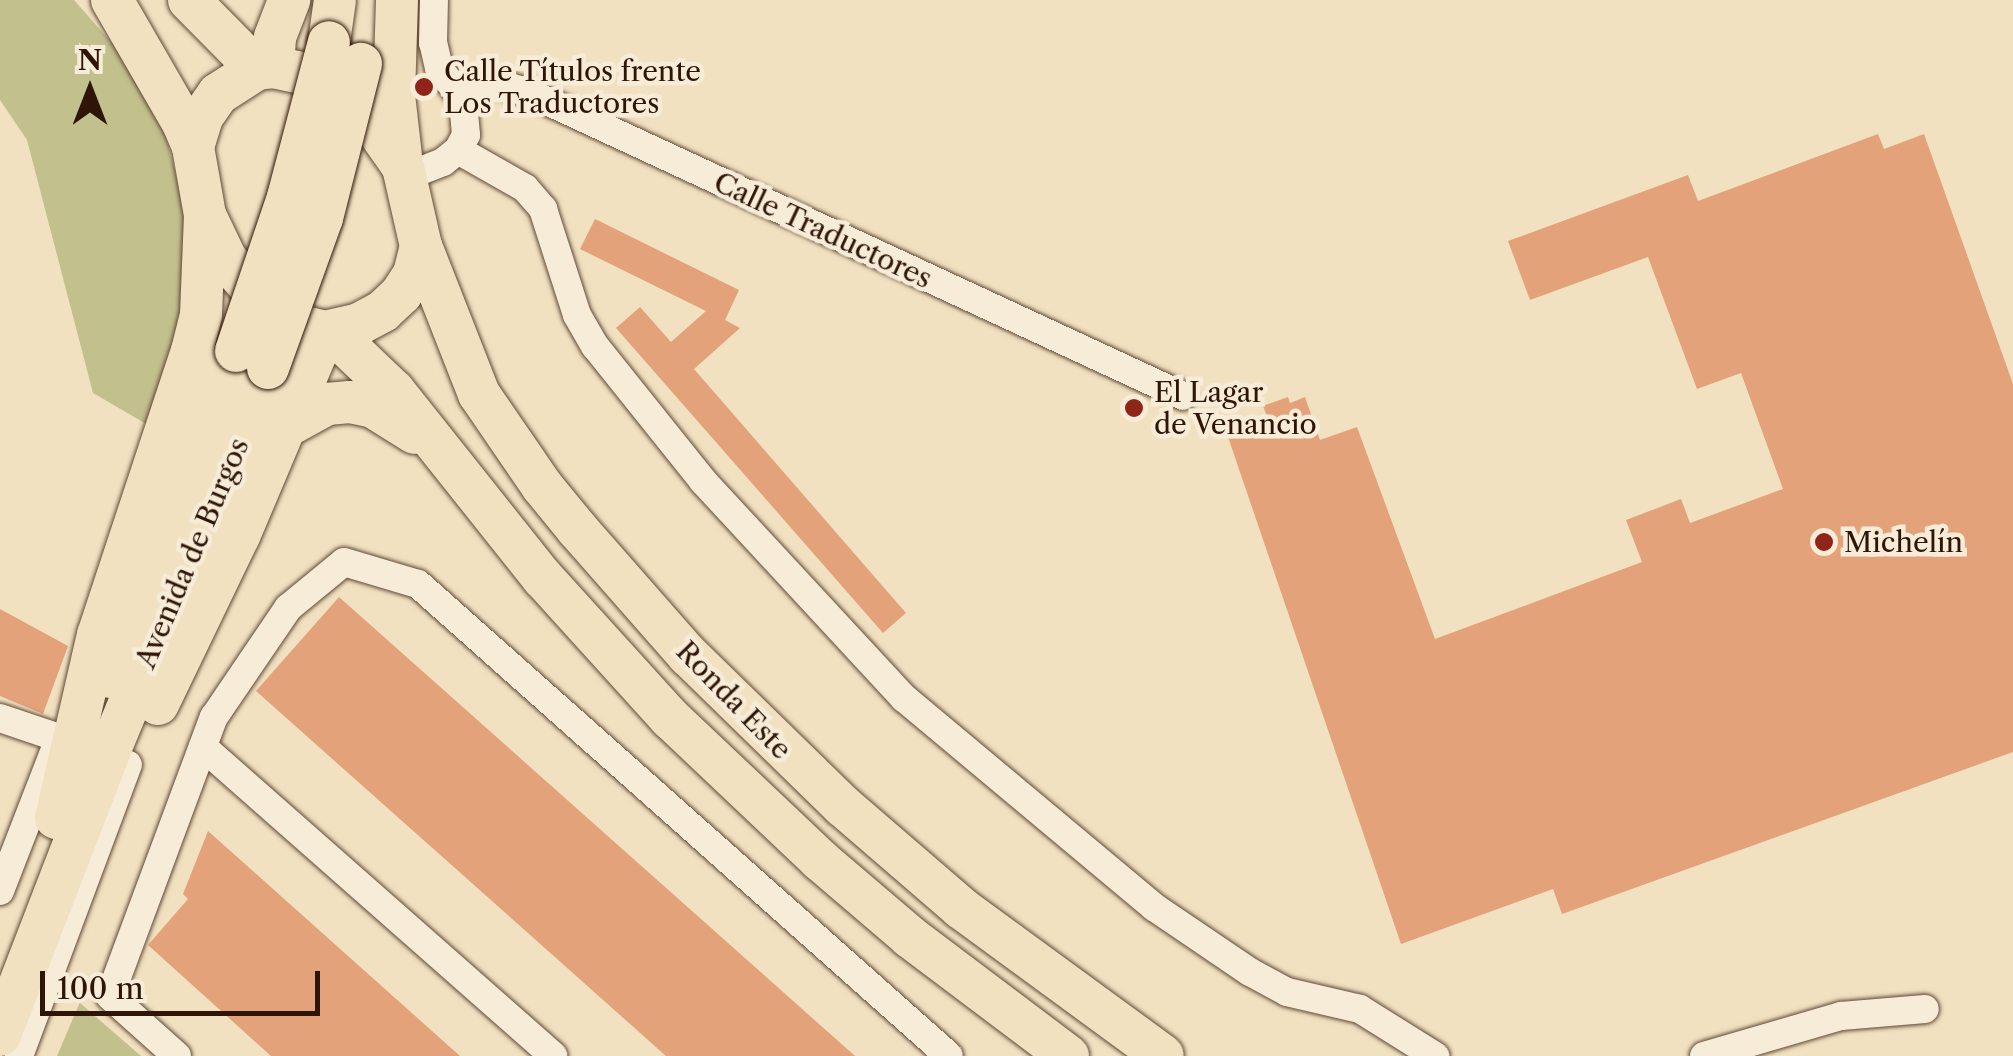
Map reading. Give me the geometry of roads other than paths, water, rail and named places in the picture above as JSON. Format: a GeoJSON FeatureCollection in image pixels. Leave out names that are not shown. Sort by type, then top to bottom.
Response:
{"type":"FeatureCollection","features":[{"type":"Feature","properties":{"kind":"highway","name":"Ronda Este"},"geometry":{"type":"LineString","coordinates":[[112,0],[154,66],[193,147],[206,215],[226,258],[266,306],[297,326],[329,332],[394,391],[543,578],[725,771],[910,937],[1068,1056]]}},
{"type":"Feature","properties":{"kind":"highway","name":"Ronda Este"},"geometry":{"type":"LineString","coordinates":[[189,0],[265,68],[310,75],[361,107],[404,172],[421,246],[460,350],[501,429],[566,515],[688,655],[797,764],[961,908],[1163,1056]]}},
{"type":"Feature","properties":{"kind":"highway"},"geometry":{"type":"LineString","coordinates":[[193,147],[202,118],[218,94],[265,68],[289,0]]}},
{"type":"Feature","properties":{"kind":"highway"},"geometry":{"type":"LineString","coordinates":[[335,0],[345,53]]}},
{"type":"Feature","properties":{"kind":"highway"},"geometry":{"type":"LineString","coordinates":[[345,53],[371,0]]}},
{"type":"Feature","properties":{"kind":"highway"},"geometry":{"type":"LineString","coordinates":[[397,0],[394,96],[404,172]]}},
{"type":"Feature","properties":{"kind":"highway","name":"Avenida de Burgos"},"geometry":{"type":"LineString","coordinates":[[0,964],[56,818],[252,359],[322,218],[345,53]]}},
{"type":"Feature","properties":{"kind":"highway"},"geometry":{"type":"LineString","coordinates":[[56,818],[98,635],[201,315],[206,215]]}},
{"type":"Feature","properties":{"kind":"highway"},"geometry":{"type":"LineString","coordinates":[[68,860],[128,765],[239,536],[280,430],[329,332],[382,311],[401,294],[414,274],[421,246]]}},
{"type":"Feature","properties":{"kind":"highway","name":"Avenida de Burgos"},"geometry":{"type":"LineString","coordinates":[[8,1038],[68,860],[252,359]]}},
{"type":"Feature","properties":{"kind":"highway"},"geometry":{"type":"LineString","coordinates":[[280,430],[327,404],[350,402],[372,407],[445,452]]}},
{"type":"Feature","properties":{"kind":"street"},"geometry":{"type":"LineString","coordinates":[[404,172],[429,170],[458,150],[468,120],[463,100],[438,68],[433,43],[434,0]]}},
{"type":"Feature","properties":{"kind":"street","name":"Calle Traductores"},"geometry":{"type":"LineString","coordinates":[[463,100],[479,86],[501,84],[534,95],[1183,396]]}},
{"type":"Feature","properties":{"kind":"street"},"geometry":{"type":"LineString","coordinates":[[458,150],[525,188],[544,210],[577,315],[595,346],[702,482],[904,698],[1154,907],[1234,962],[1287,992],[1360,1009],[1435,1056]]}},
{"type":"Feature","properties":{"kind":"street"},"geometry":{"type":"LineString","coordinates":[[177,1056],[110,996],[214,717],[288,608],[344,562],[418,584],[949,1056]]}},
{"type":"Feature","properties":{"kind":"street","name":"Avenida de Burgos"},"geometry":{"type":"LineString","coordinates":[[0,892],[98,635]]}},
{"type":"Feature","properties":{"kind":"street"},"geometry":{"type":"LineString","coordinates":[[0,718],[59,738]]}},
{"type":"Feature","properties":{"kind":"street"},"geometry":{"type":"LineString","coordinates":[[203,747],[553,1056]]}},
{"type":"Feature","properties":{"kind":"street","name":"Avenida de Burgos"},"geometry":{"type":"LineString","coordinates":[[8,1038],[128,765]]}},
{"type":"Feature","properties":{"kind":"street"},"geometry":{"type":"LineString","coordinates":[[1710,1055],[1841,1016],[1926,1009]]}},
{"type":"Feature","properties":{"kind":"place","name":"Calle Títulos frente Los Traductores"},"geometry":{"type":"Point","coordinates":[424,87]}},
{"type":"Feature","properties":{"kind":"place","name":"El Lagar de Venancio"},"geometry":{"type":"Point","coordinates":[1134,408]}},
{"type":"Feature","properties":{"kind":"place","name":"Michelín"},"geometry":{"type":"Point","coordinates":[1824,542]}}]}
